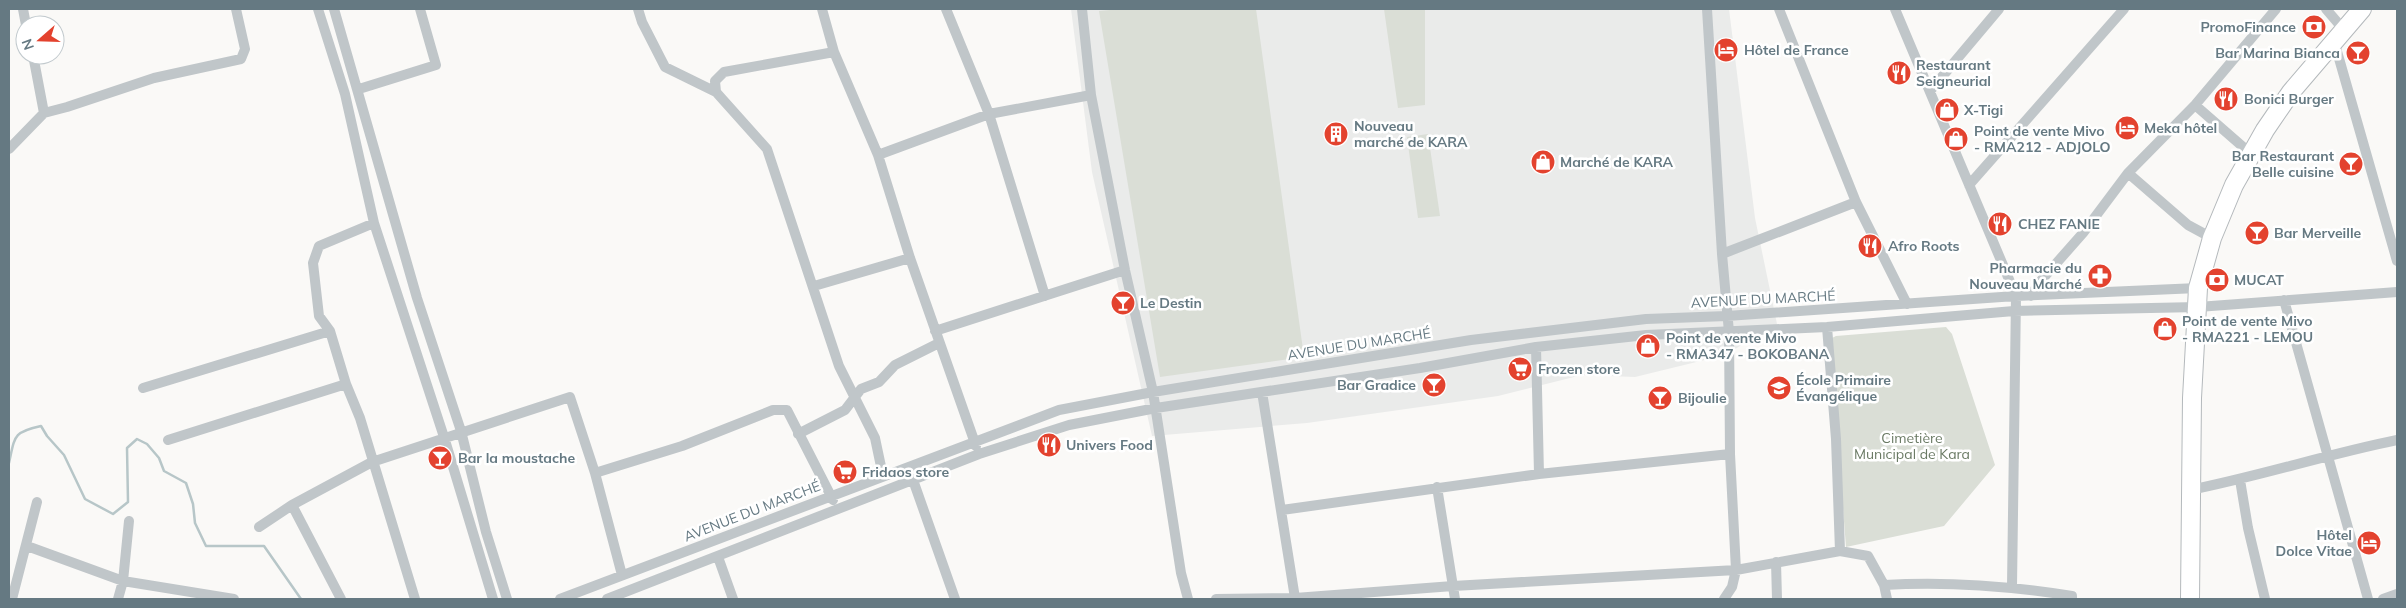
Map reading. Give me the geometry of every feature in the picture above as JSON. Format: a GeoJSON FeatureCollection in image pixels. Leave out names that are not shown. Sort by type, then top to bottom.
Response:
{"type":"FeatureCollection","features":[{"type":"Feature","properties":{"kind":"highway"},"geometry":{"type":"LineString","coordinates":[[2190,599],[2192,398],[2198,288],[2212,238],[2227,200],[2250,154],[2292,92],[2362,9]]}},
{"type":"Feature","properties":{"kind":"street"},"geometry":{"type":"LineString","coordinates":[[9,149],[44,113],[68,107],[154,78],[241,59],[245,48],[236,9]]}},
{"type":"Feature","properties":{"kind":"street"},"geometry":{"type":"LineString","coordinates":[[318,9],[345,94],[374,222],[494,599]]}},
{"type":"Feature","properties":{"kind":"street"},"geometry":{"type":"LineString","coordinates":[[334,9],[359,89],[417,298],[461,431],[486,532],[507,599]]}},
{"type":"Feature","properties":{"kind":"street"},"geometry":{"type":"LineString","coordinates":[[359,89],[436,65],[420,9]]}},
{"type":"Feature","properties":{"kind":"street"},"geometry":{"type":"LineString","coordinates":[[638,9],[642,22],[665,67],[716,92],[767,148],[839,366],[854,400],[875,438],[883,476]]}},
{"type":"Feature","properties":{"kind":"street"},"geometry":{"type":"LineString","coordinates":[[822,9],[834,52],[878,155],[938,343],[979,454]]}},
{"type":"Feature","properties":{"kind":"street"},"geometry":{"type":"LineString","coordinates":[[946,9],[989,114],[1045,296]]}},
{"type":"Feature","properties":{"kind":"street"},"geometry":{"type":"LineString","coordinates":[[1082,9],[1091,95],[1125,270],[1153,392],[1181,574],[1188,599]]}},
{"type":"Feature","properties":{"kind":"street"},"geometry":{"type":"LineString","coordinates":[[1707,9],[1722,254],[1729,332],[1730,454],[1736,570],[1732,587],[1724,599]]}},
{"type":"Feature","properties":{"kind":"street"},"geometry":{"type":"LineString","coordinates":[[1779,9],[1856,202],[1907,304]]}},
{"type":"Feature","properties":{"kind":"street"},"geometry":{"type":"LineString","coordinates":[[1895,9],[2016,296],[2014,311],[2012,586]]}},
{"type":"Feature","properties":{"kind":"street"},"geometry":{"type":"LineString","coordinates":[[1930,91],[1999,9]]}},
{"type":"Feature","properties":{"kind":"street"},"geometry":{"type":"LineString","coordinates":[[1969,185],[2124,9]]}},
{"type":"Feature","properties":{"kind":"street"},"geometry":{"type":"LineString","coordinates":[[2031,296],[2038,284],[2082,233],[2128,173],[2195,105],[2276,9]]}},
{"type":"Feature","properties":{"kind":"street"},"geometry":{"type":"LineString","coordinates":[[2326,9],[2339,36],[2397,261]]}},
{"type":"Feature","properties":{"kind":"street"},"geometry":{"type":"LineString","coordinates":[[716,92],[716,81],[724,72],[834,52]]}},
{"type":"Feature","properties":{"kind":"street"},"geometry":{"type":"LineString","coordinates":[[35,65],[44,113]]}},
{"type":"Feature","properties":{"kind":"street"},"geometry":{"type":"LineString","coordinates":[[878,155],[989,114],[1091,95]]}},
{"type":"Feature","properties":{"kind":"street"},"geometry":{"type":"LineString","coordinates":[[2195,105],[2250,154]]}},
{"type":"Feature","properties":{"kind":"street"},"geometry":{"type":"LineString","coordinates":[[2128,173],[2188,225],[2212,238]]}},
{"type":"Feature","properties":{"kind":"street"},"geometry":{"type":"LineString","coordinates":[[1722,254],[1856,202]]}},
{"type":"Feature","properties":{"kind":"street"},"geometry":{"type":"LineString","coordinates":[[374,222],[319,246],[313,263],[314,283],[318,316],[330,331],[346,384],[360,418],[415,599]]}},
{"type":"Feature","properties":{"kind":"street"},"geometry":{"type":"LineString","coordinates":[[814,286],[910,258]]}},
{"type":"Feature","properties":{"kind":"street"},"geometry":{"type":"LineString","coordinates":[[934,331],[1125,270]]}},
{"type":"Feature","properties":{"kind":"street","name":"AVENUE DU MARCHÉ"},"geometry":{"type":"LineString","coordinates":[[560,599],[974,440],[1059,410],[1153,392],[1471,340],[1646,319],[1727,316],[2016,296],[2198,288]]}},
{"type":"Feature","properties":{"kind":"street","name":"AVENUE DU MARCHÉ"},"geometry":{"type":"LineString","coordinates":[[607,599],[979,454],[1069,425],[1156,408],[1473,358],[1536,346],[1646,335],[1827,327],[2014,311],[2198,306],[2397,292]]}},
{"type":"Feature","properties":{"kind":"street"},"geometry":{"type":"LineString","coordinates":[[2284,300],[2368,599]]}},
{"type":"Feature","properties":{"kind":"street"},"geometry":{"type":"LineString","coordinates":[[1646,319],[1646,335]]}},
{"type":"Feature","properties":{"kind":"street"},"geometry":{"type":"LineString","coordinates":[[1827,327],[1836,438],[1840,551]]}},
{"type":"Feature","properties":{"kind":"street"},"geometry":{"type":"LineString","coordinates":[[144,388],[330,331]]}},
{"type":"Feature","properties":{"kind":"street"},"geometry":{"type":"LineString","coordinates":[[1471,340],[1473,358]]}},
{"type":"Feature","properties":{"kind":"street"},"geometry":{"type":"LineString","coordinates":[[798,434],[845,410],[861,389],[879,382],[895,364],[938,343]]}},
{"type":"Feature","properties":{"kind":"street"},"geometry":{"type":"LineString","coordinates":[[1536,346],[1539,474]]}},
{"type":"Feature","properties":{"kind":"street"},"geometry":{"type":"LineString","coordinates":[[168,440],[346,384]]}},
{"type":"Feature","properties":{"kind":"street"},"geometry":{"type":"LineString","coordinates":[[1262,392],[1295,598]]}},
{"type":"Feature","properties":{"kind":"street"},"geometry":{"type":"LineString","coordinates":[[258,526],[292,505],[372,462],[461,431],[570,397],[596,473],[622,575]]}},
{"type":"Feature","properties":{"kind":"street"},"geometry":{"type":"LineString","coordinates":[[596,473],[682,446],[773,410],[787,410],[831,495],[836,509]]}},
{"type":"Feature","properties":{"kind":"street"},"geometry":{"type":"LineString","coordinates":[[2190,490],[2240,480],[2327,455],[2397,440]]}},
{"type":"Feature","properties":{"kind":"street"},"geometry":{"type":"LineString","coordinates":[[1282,510],[1539,474],[1730,454]]}},
{"type":"Feature","properties":{"kind":"street"},"geometry":{"type":"LineString","coordinates":[[913,480],[955,599]]}},
{"type":"Feature","properties":{"kind":"street"},"geometry":{"type":"LineString","coordinates":[[2240,480],[2248,528],[2265,599]]}},
{"type":"Feature","properties":{"kind":"street"},"geometry":{"type":"LineString","coordinates":[[1436,487],[1455,599]]}},
{"type":"Feature","properties":{"kind":"street"},"geometry":{"type":"LineString","coordinates":[[12,599],[37,502]]}},
{"type":"Feature","properties":{"kind":"street"},"geometry":{"type":"LineString","coordinates":[[292,505],[341,599]]}},
{"type":"Feature","properties":{"kind":"street"},"geometry":{"type":"LineString","coordinates":[[118,599],[123,581],[128,521]]}},
{"type":"Feature","properties":{"kind":"street"},"geometry":{"type":"LineString","coordinates":[[27,546],[123,581],[208,597],[234,599]]}},
{"type":"Feature","properties":{"kind":"street"},"geometry":{"type":"LineString","coordinates":[[1216,599],[1295,598],[1453,586],[1736,570],[1840,551],[1868,556],[1884,585],[1886,599]]}},
{"type":"Feature","properties":{"kind":"street"},"geometry":{"type":"LineString","coordinates":[[718,557],[733,599]]}},
{"type":"Feature","properties":{"kind":"street"},"geometry":{"type":"LineString","coordinates":[[1776,562],[1777,599]]}},
{"type":"Feature","properties":{"kind":"street"},"geometry":{"type":"LineString","coordinates":[[1884,585],[1916,583],[2012,586],[2072,596],[2072,599]]}},
{"type":"Feature","properties":{"kind":"street"},"geometry":{"type":"LineString","coordinates":[[2383,599],[2397,594]]}},
{"type":"Feature","properties":{"kind":"shaded area","name":"Nouveau marché de KARA"},"geometry":{"type":"Polygon","coordinates":[[[1071,9],[1729,9],[1755,218],[1777,324],[1725,355],[1635,377],[1582,375],[1498,396],[1307,423],[1152,436],[1092,172],[1071,9]]]}},
{"type":"Feature","properties":{"kind":"green space"},"geometry":{"type":"Polygon","coordinates":[[[1121,9],[1256,9],[1304,357],[1160,377],[1099,11],[1121,9]]]}},
{"type":"Feature","properties":{"kind":"green space"},"geometry":{"type":"Polygon","coordinates":[[[1384,9],[1425,9],[1425,105],[1398,108],[1384,9]]]}},
{"type":"Feature","properties":{"kind":"green space"},"geometry":{"type":"Polygon","coordinates":[[[1428,134],[1440,216],[1418,218],[1407,137],[1428,134]]]}},
{"type":"Feature","properties":{"kind":"green space","name":"Cimetière Municipal de Kara"},"geometry":{"type":"Polygon","coordinates":[[[1946,327],[1952,334],[1995,465],[1944,526],[1846,547],[1830,339],[1836,336],[1946,327]]]}},
{"type":"Feature","properties":{"kind":"waterway"},"geometry":{"type":"LineString","coordinates":[[9,463],[14,441],[20,433],[41,426],[47,436],[64,455],[85,499],[113,514],[128,502],[127,448],[137,439],[147,444],[159,458],[164,471],[186,483],[193,504],[195,523],[206,546],[264,546],[301,599]]}},
{"type":"Feature","properties":{"kind":"place","name":"PromoFinance"},"geometry":{"type":"Point","coordinates":[2314,27]}},
{"type":"Feature","properties":{"kind":"place","name":"Hôtel de France"},"geometry":{"type":"Point","coordinates":[1726,50]}},
{"type":"Feature","properties":{"kind":"place","name":"Bar Marina Bianca"},"geometry":{"type":"Point","coordinates":[2358,53]}},
{"type":"Feature","properties":{"kind":"place","name":"Restaurant Seigneurial"},"geometry":{"type":"Point","coordinates":[1899,73]}},
{"type":"Feature","properties":{"kind":"place","name":"Bonici Burger"},"geometry":{"type":"Point","coordinates":[2226,99]}},
{"type":"Feature","properties":{"kind":"place","name":"X-Tigi"},"geometry":{"type":"Point","coordinates":[1947,110]}},
{"type":"Feature","properties":{"kind":"place","name":"Meka hôtel"},"geometry":{"type":"Point","coordinates":[2127,128]}},
{"type":"Feature","properties":{"kind":"place","name":"Nouveau marché de KARA"},"geometry":{"type":"Point","coordinates":[1336,134]}},
{"type":"Feature","properties":{"kind":"place","name":"Point de vente Mivo - RMA212 - ADJOLO"},"geometry":{"type":"Point","coordinates":[1956,139]}},
{"type":"Feature","properties":{"kind":"place","name":"Marché de KARA"},"geometry":{"type":"Point","coordinates":[1543,162]}},
{"type":"Feature","properties":{"kind":"place","name":"Bar Restaurant Belle cuisine"},"geometry":{"type":"Point","coordinates":[2351,164]}},
{"type":"Feature","properties":{"kind":"place","name":"CHEZ FANIE"},"geometry":{"type":"Point","coordinates":[2000,224]}},
{"type":"Feature","properties":{"kind":"place","name":"Bar Merveille"},"geometry":{"type":"Point","coordinates":[2257,233]}},
{"type":"Feature","properties":{"kind":"place","name":"Afro Roots"},"geometry":{"type":"Point","coordinates":[1870,246]}},
{"type":"Feature","properties":{"kind":"place","name":"Pharmacie du Nouveau Marché"},"geometry":{"type":"Point","coordinates":[2100,276]}},
{"type":"Feature","properties":{"kind":"place","name":"MUCAT"},"geometry":{"type":"Point","coordinates":[2217,280]}},
{"type":"Feature","properties":{"kind":"place","name":"Le Destin"},"geometry":{"type":"Point","coordinates":[1123,303]}},
{"type":"Feature","properties":{"kind":"place","name":"Point de vente Mivo - RMA221 - LEMOU"},"geometry":{"type":"Point","coordinates":[2165,329]}},
{"type":"Feature","properties":{"kind":"place","name":"Point de vente Mivo - RMA347 - BOKOBANA"},"geometry":{"type":"Point","coordinates":[1648,346]}},
{"type":"Feature","properties":{"kind":"place","name":"Frozen store"},"geometry":{"type":"Point","coordinates":[1520,369]}},
{"type":"Feature","properties":{"kind":"place","name":"Bar Gradice"},"geometry":{"type":"Point","coordinates":[1434,385]}},
{"type":"Feature","properties":{"kind":"place","name":"École Primaire Évangélique"},"geometry":{"type":"Point","coordinates":[1779,388]}},
{"type":"Feature","properties":{"kind":"place","name":"Bijoulie"},"geometry":{"type":"Point","coordinates":[1660,398]}},
{"type":"Feature","properties":{"kind":"place","name":"Univers Food"},"geometry":{"type":"Point","coordinates":[1049,445]}},
{"type":"Feature","properties":{"kind":"place","name":"Bar la moustache"},"geometry":{"type":"Point","coordinates":[440,458]}},
{"type":"Feature","properties":{"kind":"place","name":"Fridaos store"},"geometry":{"type":"Point","coordinates":[845,472]}},
{"type":"Feature","properties":{"kind":"place","name":"Hôtel Dolce Vitae"},"geometry":{"type":"Point","coordinates":[2369,543]}}]}
